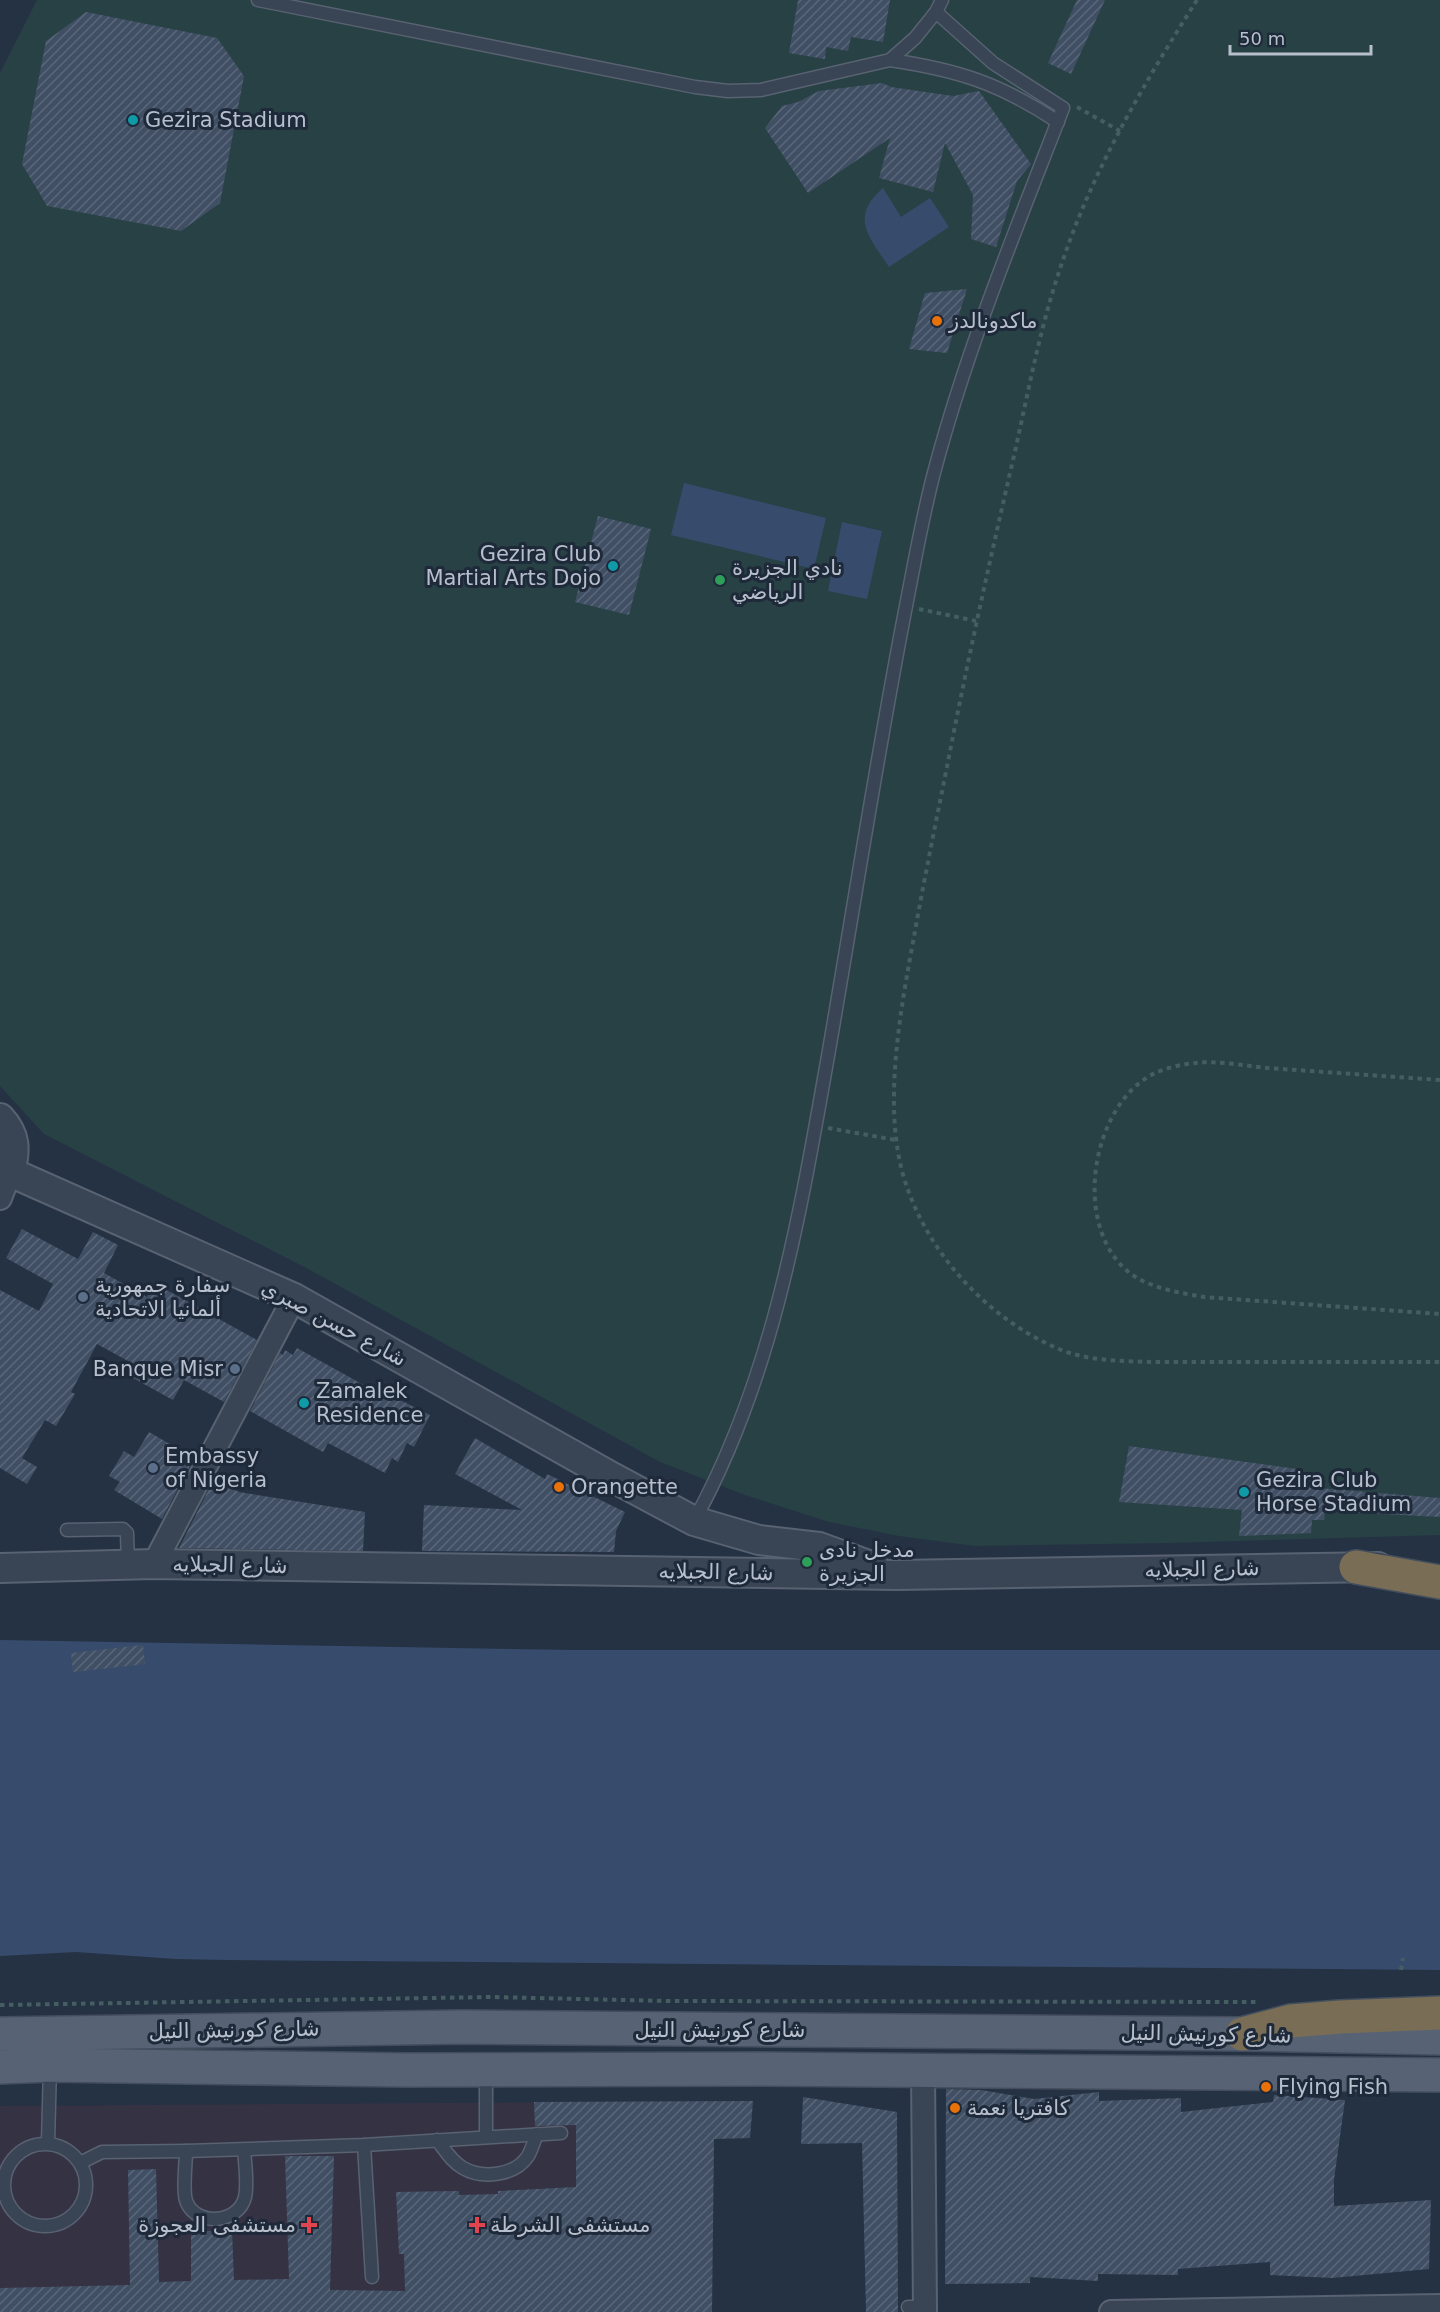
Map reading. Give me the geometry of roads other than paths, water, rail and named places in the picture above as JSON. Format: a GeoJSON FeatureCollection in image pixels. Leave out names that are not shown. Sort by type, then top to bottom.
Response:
{"type":"FeatureCollection","features":[{"type":"Feature","properties":{"kind":"highway"},"geometry":{"type":"LineString","coordinates":[[1356,1567],[1438,1569]]}},
{"type":"Feature","properties":{"kind":"highway"},"geometry":{"type":"LineString","coordinates":[[1242,2034],[1291,2021],[1440,2013]]}},
{"type":"Feature","properties":{"kind":"main road","name":"شارع كورنيش النيل"},"geometry":{"type":"LineString","coordinates":[[0,2034],[462,2027],[1440,2038]]}},
{"type":"Feature","properties":{"kind":"main road"},"geometry":{"type":"LineString","coordinates":[[446,2070],[450,2047],[462,2027]]}},
{"type":"Feature","properties":{"kind":"main road"},"geometry":{"type":"LineString","coordinates":[[388,2028],[397,2036],[403,2047],[405,2070]]}},
{"type":"Feature","properties":{"kind":"main road","name":"شارع كورنيش النيل"},"geometry":{"type":"LineString","coordinates":[[0,2067],[50,2065],[405,2070],[923,2070],[1440,2075]]}},
{"type":"Feature","properties":{"kind":"street"},"geometry":{"type":"LineString","coordinates":[[0,1118],[15,1143],[15,1151],[3,1179]]}},
{"type":"Feature","properties":{"kind":"street","name":"شارع حسن صبري"},"geometry":{"type":"LineString","coordinates":[[3,1179],[294,1298],[694,1521],[759,1540],[819,1547],[896,1575]]}},
{"type":"Feature","properties":{"kind":"street"},"geometry":{"type":"LineString","coordinates":[[141,1564],[294,1298]]}},
{"type":"Feature","properties":{"kind":"street","name":"شارع الجبلايه"},"geometry":{"type":"LineString","coordinates":[[0,1568],[141,1564],[896,1575],[1356,1567]]}},
{"type":"Feature","properties":{"kind":"street"},"geometry":{"type":"LineString","coordinates":[[920,2308],[923,2070]]}},
{"type":"Feature","properties":{"kind":"street"},"geometry":{"type":"LineString","coordinates":[[1111,2312],[1440,2306]]}},
{"type":"Feature","properties":{"kind":"lane"},"geometry":{"type":"LineString","coordinates":[[258,0],[695,87],[728,91],[761,90],[890,60],[937,67],[982,80],[1031,104],[1058,122]]}},
{"type":"Feature","properties":{"kind":"lane"},"geometry":{"type":"LineString","coordinates":[[890,60],[915,38],[936,12],[942,0]]}},
{"type":"Feature","properties":{"kind":"lane"},"geometry":{"type":"LineString","coordinates":[[694,1521],[718,1473],[752,1392],[785,1278],[816,1126],[906,607],[934,471],[982,316],[1058,122],[1069,107],[1036,91],[973,47],[936,12]]}},
{"type":"Feature","properties":{"kind":"lane"},"geometry":{"type":"LineString","coordinates":[[1031,104],[1036,91]]}},
{"type":"Feature","properties":{"kind":"lane"},"geometry":{"type":"LineString","coordinates":[[67,1530],[123,1529],[141,1564]]}},
{"type":"Feature","properties":{"kind":"lane"},"geometry":{"type":"LineString","coordinates":[[48,2143],[50,2065]]}},
{"type":"Feature","properties":{"kind":"lane"},"geometry":{"type":"LineString","coordinates":[[486,2070],[486,2137]]}},
{"type":"Feature","properties":{"kind":"lane"},"geometry":{"type":"LineString","coordinates":[[80,2163],[102,2152],[244,2150],[561,2133]]}},
{"type":"Feature","properties":{"kind":"lane"},"geometry":{"type":"LineString","coordinates":[[437,2140],[453,2161],[462,2168],[473,2173],[496,2174],[508,2171],[527,2157],[537,2134]]}},
{"type":"Feature","properties":{"kind":"lane"},"geometry":{"type":"LineString","coordinates":[[48,2143],[67,2150],[80,2163],[87,2185],[81,2205],[67,2220],[48,2227],[28,2223],[12,2210],[4,2191],[3,2168],[23,2150],[30,2146],[48,2143]]}},
{"type":"Feature","properties":{"kind":"lane"},"geometry":{"type":"LineString","coordinates":[[364,2145],[372,2277]]}},
{"type":"Feature","properties":{"kind":"lane"},"geometry":{"type":"LineString","coordinates":[[186,2151],[185,2201],[193,2211],[204,2218],[217,2220],[229,2216],[239,2208],[245,2197],[244,2150]]}},
{"type":"Feature","properties":{"kind":"water"},"geometry":{"type":"Polygon","coordinates":[[[883,188],[901,217],[930,198],[949,227],[889,267],[869,236],[865,218],[867,208],[873,198],[883,188]]]}},
{"type":"Feature","properties":{"kind":"water"},"geometry":{"type":"Polygon","coordinates":[[[684,483],[826,518],[814,569],[671,535],[684,483]]]}},
{"type":"Feature","properties":{"kind":"water"},"geometry":{"type":"Polygon","coordinates":[[[842,522],[882,531],[867,599],[828,591],[842,522]]]}},
{"type":"Feature","properties":{"kind":"water"},"geometry":{"type":"Polygon","coordinates":[[[0,1640],[572,1650],[1440,1650],[1440,1970],[226,1960],[76,1952],[0,1956],[0,1640]]]}},
{"type":"Feature","properties":{"kind":"place","name":"Gezira Stadium"},"geometry":{"type":"Point","coordinates":[133,120]}},
{"type":"Feature","properties":{"kind":"place","name":"ماكدونالدز"},"geometry":{"type":"Point","coordinates":[937,321]}},
{"type":"Feature","properties":{"kind":"place","name":"Gezira Club Martial Arts Dojo"},"geometry":{"type":"Point","coordinates":[613,566]}},
{"type":"Feature","properties":{"kind":"place","name":"نادي الجزيرة الرياضي"},"geometry":{"type":"Point","coordinates":[720,580]}},
{"type":"Feature","properties":{"kind":"place","name":"سفارة جمهورية ألمانيا الاتحادية"},"geometry":{"type":"Point","coordinates":[83,1297]}},
{"type":"Feature","properties":{"kind":"place","name":"Banque Misr"},"geometry":{"type":"Point","coordinates":[235,1369]}},
{"type":"Feature","properties":{"kind":"place","name":"Zamalek Residence"},"geometry":{"type":"Point","coordinates":[304,1403]}},
{"type":"Feature","properties":{"kind":"place","name":"Embassy of Nigeria"},"geometry":{"type":"Point","coordinates":[153,1468]}},
{"type":"Feature","properties":{"kind":"place","name":"Orangette"},"geometry":{"type":"Point","coordinates":[559,1487]}},
{"type":"Feature","properties":{"kind":"place","name":"Gezira Club Horse Stadium"},"geometry":{"type":"Point","coordinates":[1244,1492]}},
{"type":"Feature","properties":{"kind":"place","name":"مدخل نادى الجزيرة"},"geometry":{"type":"Point","coordinates":[807,1562]}},
{"type":"Feature","properties":{"kind":"place","name":"Flying Fish"},"geometry":{"type":"Point","coordinates":[1266,2087]}},
{"type":"Feature","properties":{"kind":"place","name":"كافتريا نعمة"},"geometry":{"type":"Point","coordinates":[955,2108]}},
{"type":"Feature","properties":{"kind":"place","name":"مستشفى العجوزة"},"geometry":{"type":"Point","coordinates":[309,2225]}},
{"type":"Feature","properties":{"kind":"place","name":"مستشفى الشرطة"},"geometry":{"type":"Point","coordinates":[477,2225]}}]}
